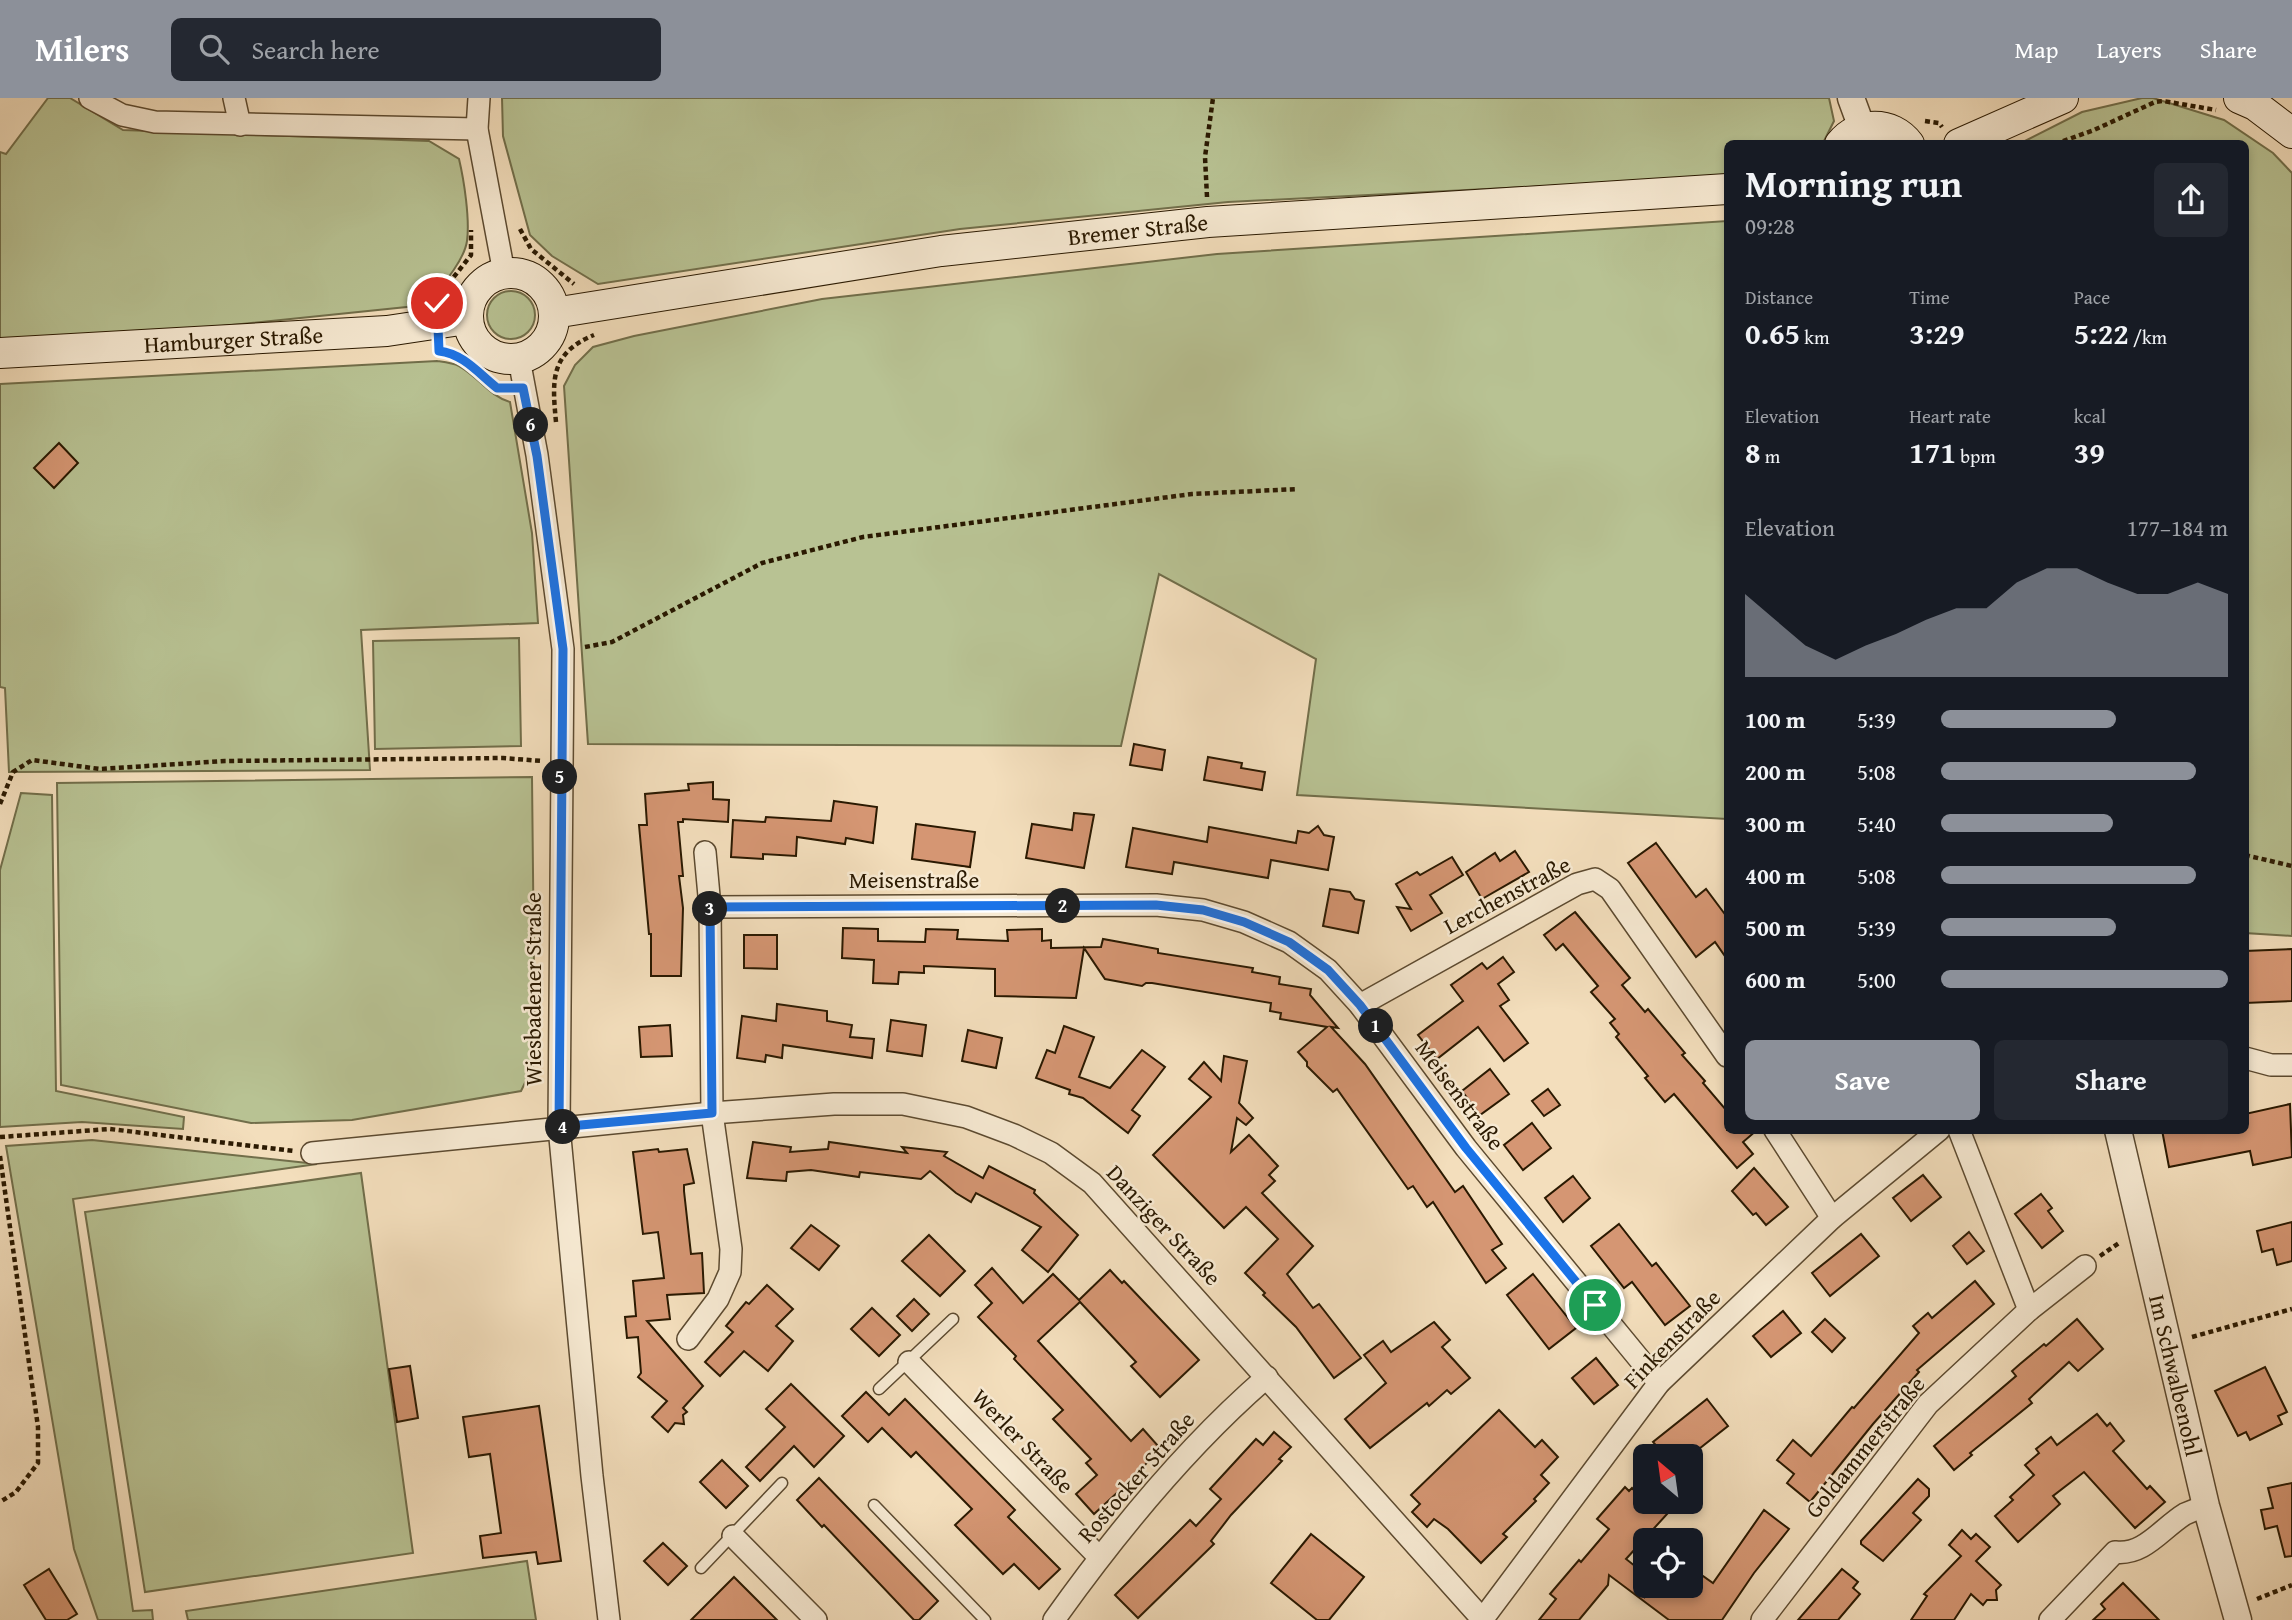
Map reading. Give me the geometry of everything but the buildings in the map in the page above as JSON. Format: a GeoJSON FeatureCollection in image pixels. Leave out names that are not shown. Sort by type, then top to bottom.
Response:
{"type":"FeatureCollection","features":[{"type":"Feature","properties":{"kind":"main road"},"geometry":{"type":"LineString","coordinates":[[1968,140],[2063,98]]}},
{"type":"Feature","properties":{"kind":"main road"},"geometry":{"type":"LineString","coordinates":[[2233,106],[2255,104],[2292,133]]}},
{"type":"Feature","properties":{"kind":"main road"},"geometry":{"type":"LineString","coordinates":[[1851,136],[1880,126],[1893,130],[1904,140]]}},
{"type":"Feature","properties":{"kind":"main road","name":"Bremer Straße"},"geometry":{"type":"LineString","coordinates":[[554,313],[941,251],[1208,222],[1724,189]]}},
{"type":"Feature","properties":{"kind":"main road"},"geometry":{"type":"LineString","coordinates":[[504,273],[527,276],[538,282],[551,301],[554,313],[550,334],[544,343],[536,351],[519,359],[489,354],[452,321],[481,284],[504,273]]}},
{"type":"Feature","properties":{"kind":"main road","name":"Hamburger Straße"},"geometry":{"type":"LineString","coordinates":[[0,353],[387,331],[452,321]]}},
{"type":"Feature","properties":{"kind":"street"},"geometry":{"type":"LineString","coordinates":[[90,98],[122,116],[155,122],[477,129]]}},
{"type":"Feature","properties":{"kind":"street"},"geometry":{"type":"LineString","coordinates":[[234,98],[240,125]]}},
{"type":"Feature","properties":{"kind":"street"},"geometry":{"type":"LineString","coordinates":[[479,98],[477,129],[504,273]]}},
{"type":"Feature","properties":{"kind":"street"},"geometry":{"type":"LineString","coordinates":[[1851,98],[1851,136]]}},
{"type":"Feature","properties":{"kind":"street","name":"Wiesbadener Straße"},"geometry":{"type":"LineString","coordinates":[[519,359],[537,456],[563,649],[559,1127],[609,1620]]}},
{"type":"Feature","properties":{"kind":"street"},"geometry":{"type":"LineString","coordinates":[[688,1339],[718,1299],[730,1272],[731,1249],[712,1113],[710,907],[705,852]]}},
{"type":"Feature","properties":{"kind":"street","name":"Lerchenstraße"},"geometry":{"type":"LineString","coordinates":[[1360,1005],[1577,884],[1595,879],[1610,888],[1724,1052]]}},
{"type":"Feature","properties":{"kind":"street","name":"Meisenstraße"},"geometry":{"type":"LineString","coordinates":[[710,907],[1156,905],[1203,910],[1244,922],[1289,942],[1328,970],[1360,1005],[1466,1148],[1660,1383]]}},
{"type":"Feature","properties":{"kind":"street"},"geometry":{"type":"LineString","coordinates":[[2249,1059],[2271,1065],[2292,1065]]}},
{"type":"Feature","properties":{"kind":"street","name":"Danziger Straße"},"geometry":{"type":"LineString","coordinates":[[312,1153],[559,1127],[834,1104],[903,1104],[966,1117],[1014,1135],[1051,1153],[1092,1183],[1483,1620]]}},
{"type":"Feature","properties":{"kind":"street"},"geometry":{"type":"LineString","coordinates":[[1778,1134],[1832,1218]]}},
{"type":"Feature","properties":{"kind":"street","name":"Finkenstraße"},"geometry":{"type":"LineString","coordinates":[[1483,1620],[1660,1383],[1832,1218],[1934,1134]]}},
{"type":"Feature","properties":{"kind":"street"},"geometry":{"type":"LineString","coordinates":[[1961,1134],[2029,1310]]}},
{"type":"Feature","properties":{"kind":"street","name":"Im Schwalbenohl"},"geometry":{"type":"LineString","coordinates":[[2119,1134],[2206,1506],[2245,1611]]}},
{"type":"Feature","properties":{"kind":"street","name":"Goldammerstraße"},"geometry":{"type":"LineString","coordinates":[[1762,1620],[1928,1404],[2029,1310],[2085,1266]]}},
{"type":"Feature","properties":{"kind":"street","name":"Werler Straße"},"geometry":{"type":"LineString","coordinates":[[909,1362],[1099,1557]]}},
{"type":"Feature","properties":{"kind":"street","name":"Rostocker Straße"},"geometry":{"type":"LineString","coordinates":[[1054,1620],[1099,1557],[1175,1469],[1244,1397],[1267,1377]]}},
{"type":"Feature","properties":{"kind":"street"},"geometry":{"type":"LineString","coordinates":[[2050,1620],[2115,1552],[2127,1554],[2138,1550],[2186,1514],[2206,1506]]}},
{"type":"Feature","properties":{"kind":"street"},"geometry":{"type":"LineString","coordinates":[[733,1536],[816,1620]]}},
{"type":"Feature","properties":{"kind":"lane"},"geometry":{"type":"LineString","coordinates":[[879,1389],[953,1319]]}},
{"type":"Feature","properties":{"kind":"lane"},"geometry":{"type":"LineString","coordinates":[[701,1568],[782,1483]]}},
{"type":"Feature","properties":{"kind":"lane"},"geometry":{"type":"LineString","coordinates":[[874,1505],[985,1620]]}},
{"type":"Feature","properties":{"kind":"path"},"geometry":{"type":"LineString","coordinates":[[1208,222],[1205,157],[1213,98]]}},
{"type":"Feature","properties":{"kind":"path"},"geometry":{"type":"LineString","coordinates":[[2066,140],[2155,102],[2217,110],[2233,106]]}},
{"type":"Feature","properties":{"kind":"path"},"geometry":{"type":"LineString","coordinates":[[471,224],[471,255],[438,297],[452,321],[439,351],[459,357],[497,388],[552,385],[556,367],[568,352],[579,341],[604,332]]}},
{"type":"Feature","properties":{"kind":"path"},"geometry":{"type":"LineString","coordinates":[[518,226],[531,249],[579,290]]}},
{"type":"Feature","properties":{"kind":"path"},"geometry":{"type":"LineString","coordinates":[[563,649],[612,642],[762,563],[863,537],[1192,494],[1298,489]]}},
{"type":"Feature","properties":{"kind":"path"},"geometry":{"type":"LineString","coordinates":[[0,804],[13,772],[32,760],[100,769],[225,761],[503,758],[561,762]]}},
{"type":"Feature","properties":{"kind":"path"},"geometry":{"type":"LineString","coordinates":[[2249,856],[2292,866]]}},
{"type":"Feature","properties":{"kind":"path"},"geometry":{"type":"LineString","coordinates":[[0,1137],[110,1129],[312,1153]]}},
{"type":"Feature","properties":{"kind":"path"},"geometry":{"type":"LineString","coordinates":[[0,1156],[38,1427],[38,1463],[16,1492],[0,1502]]}},
{"type":"Feature","properties":{"kind":"path"},"geometry":{"type":"LineString","coordinates":[[2085,1266],[2141,1228]]}},
{"type":"Feature","properties":{"kind":"path"},"geometry":{"type":"LineString","coordinates":[[2187,1339],[2292,1309]]}},
{"type":"Feature","properties":{"kind":"path"},"geometry":{"type":"LineString","coordinates":[[2245,1611],[2292,1585]]}},
{"type":"Feature","properties":{"kind":"green space"},"geometry":{"type":"Polygon","coordinates":[[[48,98],[70,98],[123,130],[429,141],[459,159],[467,211],[468,232],[465,249],[450,275],[426,305],[75,341],[0,343],[0,152],[6,154],[48,98]]]}},
{"type":"Feature","properties":{"kind":"green space"},"geometry":{"type":"Polygon","coordinates":[[[502,98],[1829,98],[1834,121],[1824,140],[1724,140],[1724,177],[1228,202],[960,229],[598,284],[552,256],[530,235],[503,136],[502,98]]]}},
{"type":"Feature","properties":{"kind":"green space"},"geometry":{"type":"Polygon","coordinates":[[[2142,98],[2153,98],[2224,120],[2273,153],[2292,173],[2292,936],[2249,933],[2249,140],[2027,140],[2082,112],[2142,98]]]}},
{"type":"Feature","properties":{"kind":"green space"},"geometry":{"type":"Polygon","coordinates":[[[1724,221],[1724,819],[1297,795],[1316,659],[1159,574],[1121,746],[588,744],[564,386],[575,365],[593,347],[634,336],[822,299],[1217,254],[1724,221]]]}},
{"type":"Feature","properties":{"kind":"green space"},"geometry":{"type":"Polygon","coordinates":[[[511,291],[528,298],[535,315],[528,332],[511,339],[494,332],[487,315],[494,298],[511,291]]]}},
{"type":"Feature","properties":{"kind":"green space"},"geometry":{"type":"Polygon","coordinates":[[[437,361],[459,366],[496,395],[510,402],[532,533],[538,623],[361,630],[370,770],[9,772],[5,688],[0,687],[0,384],[437,361]]]}},
{"type":"Feature","properties":{"kind":"green space"},"geometry":{"type":"Polygon","coordinates":[[[519,638],[521,746],[375,749],[373,641],[519,638]]]}},
{"type":"Feature","properties":{"kind":"green space"},"geometry":{"type":"Polygon","coordinates":[[[532,777],[535,1062],[521,1091],[352,1120],[251,1123],[61,1085],[57,783],[532,777]]]}},
{"type":"Feature","properties":{"kind":"green space"},"geometry":{"type":"Polygon","coordinates":[[[21,793],[52,795],[56,1091],[184,1117],[183,1129],[82,1122],[0,1127],[0,870],[21,793]]]}},
{"type":"Feature","properties":{"kind":"green space"},"geometry":{"type":"Polygon","coordinates":[[[92,1140],[317,1164],[73,1199],[133,1611],[152,1610],[153,1620],[98,1620],[74,1549],[6,1146],[92,1140]]]}},
{"type":"Feature","properties":{"kind":"green space"},"geometry":{"type":"Polygon","coordinates":[[[361,1173],[413,1553],[145,1592],[85,1212],[361,1173]]]}},
{"type":"Feature","properties":{"kind":"green space"},"geometry":{"type":"Polygon","coordinates":[[[527,1561],[536,1620],[188,1620],[186,1611],[527,1561]]]}},
{"type":"Feature","properties":{"kind":"route"},"geometry":{"type":"LineString","coordinates":[[437,303],[439,351],[459,357],[497,388],[523,388],[537,456],[563,649],[559,1127],[712,1113],[710,907],[1156,905],[1203,910],[1244,922],[1289,942],[1328,970],[1360,1005],[1466,1148],[1595,1305]]}}]}
